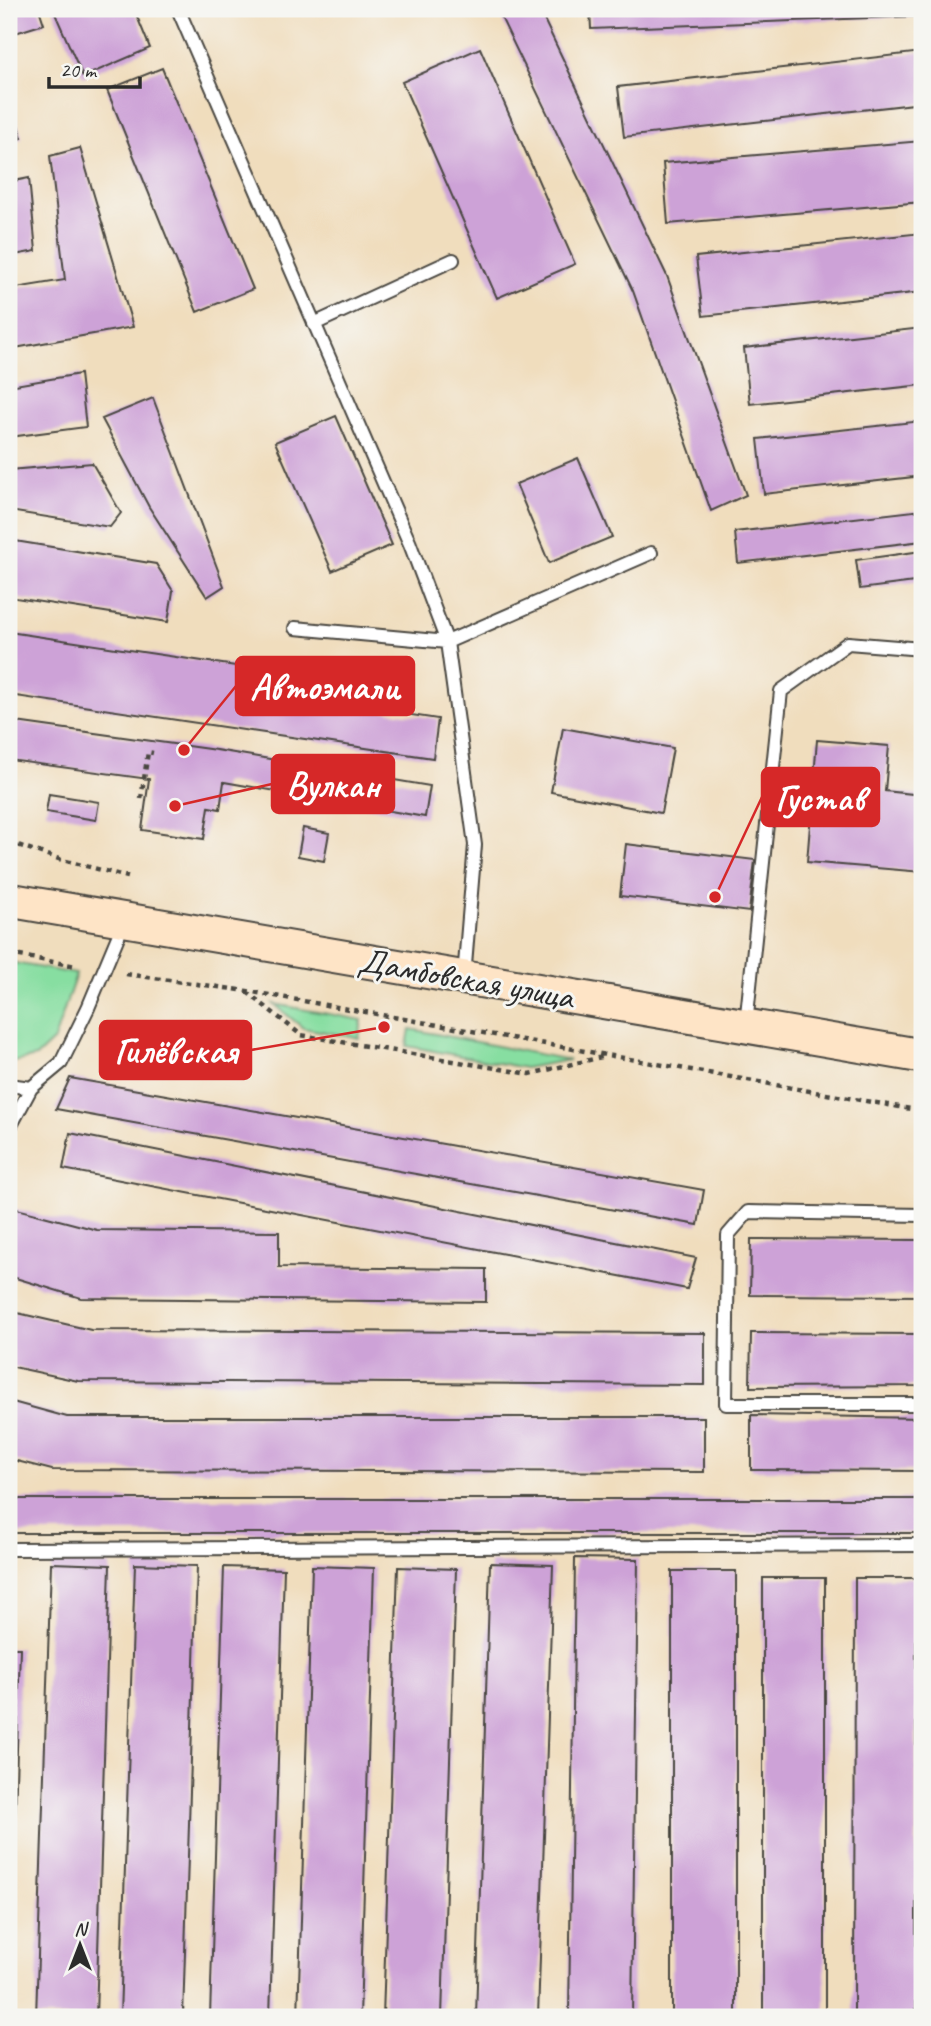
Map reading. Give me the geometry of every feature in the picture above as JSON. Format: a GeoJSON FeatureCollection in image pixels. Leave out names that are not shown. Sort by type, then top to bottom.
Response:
{"type":"FeatureCollection","features":[{"type":"Feature","properties":{"kind":"main road","name":"Дамбовская улица"},"geometry":{"type":"LineString","coordinates":[[9,900],[922,1056]]}},
{"type":"Feature","properties":{"kind":"lane"},"geometry":{"type":"LineString","coordinates":[[178,9],[410,544],[447,642],[475,845],[464,977]]}},
{"type":"Feature","properties":{"kind":"lane"},"geometry":{"type":"LineString","coordinates":[[314,324],[453,260]]}},
{"type":"Feature","properties":{"kind":"lane"},"geometry":{"type":"LineString","coordinates":[[295,628],[447,642],[651,553]]}},
{"type":"Feature","properties":{"kind":"lane"},"geometry":{"type":"LineString","coordinates":[[746,1028],[781,691],[848,643],[922,649]]}},
{"type":"Feature","properties":{"kind":"lane"},"geometry":{"type":"LineString","coordinates":[[9,1129],[31,1088],[61,1063],[88,1008],[125,919]]}},
{"type":"Feature","properties":{"kind":"lane"},"geometry":{"type":"LineString","coordinates":[[9,1085],[31,1088]]}},
{"type":"Feature","properties":{"kind":"lane"},"geometry":{"type":"LineString","coordinates":[[922,1215],[748,1212],[728,1235],[726,1404],[922,1404]]}},
{"type":"Feature","properties":{"kind":"lane"},"geometry":{"type":"LineString","coordinates":[[9,1549],[922,1545]]}},
{"type":"Feature","properties":{"kind":"path"},"geometry":{"type":"LineString","coordinates":[[141,799],[148,752],[153,753]]}},
{"type":"Feature","properties":{"kind":"path"},"geometry":{"type":"LineString","coordinates":[[9,842],[59,859],[128,877]]}},
{"type":"Feature","properties":{"kind":"path"},"geometry":{"type":"LineString","coordinates":[[9,954],[76,966]]}},
{"type":"Feature","properties":{"kind":"path"},"geometry":{"type":"LineString","coordinates":[[126,974],[247,991],[922,1111]]}},
{"type":"Feature","properties":{"kind":"path"},"geometry":{"type":"LineString","coordinates":[[247,991],[301,1035],[530,1074],[609,1055]]}},
{"type":"Feature","properties":{"kind":"green space"},"geometry":{"type":"Polygon","coordinates":[[[9,962],[76,974],[54,1040],[36,1057],[9,1063],[9,962]]]}},
{"type":"Feature","properties":{"kind":"green space"},"geometry":{"type":"Polygon","coordinates":[[[274,1004],[362,1020],[359,1038],[303,1028],[274,1004]]]}},
{"type":"Feature","properties":{"kind":"green space"},"geometry":{"type":"Polygon","coordinates":[[[410,1029],[569,1060],[525,1068],[407,1046],[410,1029]]]}},
{"type":"Feature","properties":{"kind":"building"},"geometry":{"type":"Polygon","coordinates":[[[9,9],[39,9],[44,24],[9,35],[9,9]]]}},
{"type":"Feature","properties":{"kind":"building"},"geometry":{"type":"Polygon","coordinates":[[[53,9],[134,9],[150,48],[83,77],[53,9]]]}},
{"type":"Feature","properties":{"kind":"building"},"geometry":{"type":"Polygon","coordinates":[[[497,9],[539,9],[667,276],[746,495],[711,511],[633,291],[497,9]]]}},
{"type":"Feature","properties":{"kind":"building"},"geometry":{"type":"Polygon","coordinates":[[[590,9],[922,9],[922,16],[591,29],[590,9]]]}},
{"type":"Feature","properties":{"kind":"building"},"geometry":{"type":"Polygon","coordinates":[[[480,48],[575,264],[497,298],[402,82],[480,48]]]}},
{"type":"Feature","properties":{"kind":"building"},"geometry":{"type":"Polygon","coordinates":[[[922,52],[922,103],[624,137],[618,87],[922,52]]]}},
{"type":"Feature","properties":{"kind":"building"},"geometry":{"type":"Polygon","coordinates":[[[162,68],[253,289],[197,312],[107,90],[162,68]]]}},
{"type":"Feature","properties":{"kind":"building"},"geometry":{"type":"Polygon","coordinates":[[[9,96],[22,138],[9,141],[9,96]]]}},
{"type":"Feature","properties":{"kind":"building"},"geometry":{"type":"Polygon","coordinates":[[[922,141],[922,202],[668,224],[663,163],[922,141]]]}},
{"type":"Feature","properties":{"kind":"building"},"geometry":{"type":"Polygon","coordinates":[[[80,148],[133,327],[9,349],[9,289],[65,280],[50,156],[80,148]]]}},
{"type":"Feature","properties":{"kind":"building"},"geometry":{"type":"Polygon","coordinates":[[[29,178],[36,251],[9,256],[9,182],[29,178]]]}},
{"type":"Feature","properties":{"kind":"building"},"geometry":{"type":"Polygon","coordinates":[[[922,233],[922,292],[703,316],[696,257],[922,233]]]}},
{"type":"Feature","properties":{"kind":"building"},"geometry":{"type":"Polygon","coordinates":[[[922,328],[922,385],[750,404],[744,348],[922,328]]]}},
{"type":"Feature","properties":{"kind":"building"},"geometry":{"type":"Polygon","coordinates":[[[80,374],[86,427],[9,437],[9,386],[80,374]]]}},
{"type":"Feature","properties":{"kind":"building"},"geometry":{"type":"Polygon","coordinates":[[[153,398],[224,586],[207,597],[149,507],[102,419],[153,398]]]}},
{"type":"Feature","properties":{"kind":"building"},"geometry":{"type":"Polygon","coordinates":[[[336,416],[392,545],[332,571],[275,442],[336,416]]]}},
{"type":"Feature","properties":{"kind":"building"},"geometry":{"type":"Polygon","coordinates":[[[922,421],[922,476],[764,494],[758,439],[922,421]]]}},
{"type":"Feature","properties":{"kind":"building"},"geometry":{"type":"Polygon","coordinates":[[[578,458],[612,537],[549,563],[516,484],[578,458]]]}},
{"type":"Feature","properties":{"kind":"building"},"geometry":{"type":"Polygon","coordinates":[[[92,463],[121,513],[110,527],[9,511],[9,470],[92,463]]]}},
{"type":"Feature","properties":{"kind":"building"},"geometry":{"type":"Polygon","coordinates":[[[922,510],[922,541],[738,563],[735,532],[922,510]]]}},
{"type":"Feature","properties":{"kind":"building"},"geometry":{"type":"Polygon","coordinates":[[[9,540],[156,564],[173,591],[168,622],[9,597],[9,540]]]}},
{"type":"Feature","properties":{"kind":"building"},"geometry":{"type":"Polygon","coordinates":[[[922,551],[922,581],[860,589],[856,560],[922,551]]]}},
{"type":"Feature","properties":{"kind":"building"},"geometry":{"type":"Polygon","coordinates":[[[9,632],[323,679],[320,701],[438,719],[433,758],[9,695],[9,632]]]}},
{"type":"Feature","properties":{"kind":"building"},"geometry":{"type":"Polygon","coordinates":[[[9,721],[216,750],[430,786],[425,817],[224,782],[220,809],[209,807],[204,839],[142,830],[149,779],[9,760],[9,721]]]}},
{"type":"Feature","properties":{"kind":"building"},"geometry":{"type":"Polygon","coordinates":[[[563,728],[673,748],[661,813],[551,792],[563,728]]]}},
{"type":"Feature","properties":{"kind":"building"},"geometry":{"type":"Polygon","coordinates":[[[817,740],[889,746],[885,791],[922,795],[922,872],[807,862],[817,740]]]}},
{"type":"Feature","properties":{"kind":"building"},"geometry":{"type":"Polygon","coordinates":[[[49,794],[99,802],[96,820],[46,812],[49,794]]]}},
{"type":"Feature","properties":{"kind":"building"},"geometry":{"type":"Polygon","coordinates":[[[303,828],[329,833],[324,861],[298,856],[303,828]]]}},
{"type":"Feature","properties":{"kind":"building"},"geometry":{"type":"Polygon","coordinates":[[[626,844],[755,860],[749,912],[620,896],[626,844]]]}},
{"type":"Feature","properties":{"kind":"building"},"geometry":{"type":"Polygon","coordinates":[[[70,1078],[704,1190],[698,1225],[56,1109],[70,1078]]]}},
{"type":"Feature","properties":{"kind":"building"},"geometry":{"type":"Polygon","coordinates":[[[70,1133],[696,1258],[687,1289],[63,1169],[70,1133]]]}},
{"type":"Feature","properties":{"kind":"building"},"geometry":{"type":"Polygon","coordinates":[[[9,1207],[97,1230],[279,1232],[279,1267],[486,1269],[486,1302],[81,1298],[9,1276],[9,1207]]]}},
{"type":"Feature","properties":{"kind":"building"},"geometry":{"type":"Polygon","coordinates":[[[751,1239],[922,1240],[922,1296],[750,1295],[751,1239]]]}},
{"type":"Feature","properties":{"kind":"building"},"geometry":{"type":"Polygon","coordinates":[[[9,1311],[91,1330],[705,1333],[705,1385],[78,1381],[9,1366],[9,1311]]]}},
{"type":"Feature","properties":{"kind":"building"},"geometry":{"type":"Polygon","coordinates":[[[751,1333],[922,1334],[922,1386],[750,1387],[751,1333]]]}},
{"type":"Feature","properties":{"kind":"building"},"geometry":{"type":"Polygon","coordinates":[[[9,1401],[67,1417],[704,1417],[704,1472],[52,1470],[9,1459],[9,1401]]]}},
{"type":"Feature","properties":{"kind":"building"},"geometry":{"type":"Polygon","coordinates":[[[751,1415],[922,1418],[922,1471],[751,1470],[751,1415]]]}},
{"type":"Feature","properties":{"kind":"building"},"geometry":{"type":"Polygon","coordinates":[[[9,1499],[922,1499],[922,1533],[9,1533],[9,1499]]]}},
{"type":"Feature","properties":{"kind":"building"},"geometry":{"type":"Polygon","coordinates":[[[575,1558],[638,1559],[632,2017],[569,2017],[575,1558]]]}},
{"type":"Feature","properties":{"kind":"building"},"geometry":{"type":"Polygon","coordinates":[[[51,1563],[110,1565],[96,2017],[36,2017],[51,1563]]]}},
{"type":"Feature","properties":{"kind":"building"},"geometry":{"type":"Polygon","coordinates":[[[490,1563],[553,1565],[538,2017],[476,2017],[490,1563]]]}},
{"type":"Feature","properties":{"kind":"building"},"geometry":{"type":"Polygon","coordinates":[[[135,1564],[197,1566],[183,2017],[120,2017],[135,1564]]]}},
{"type":"Feature","properties":{"kind":"building"},"geometry":{"type":"Polygon","coordinates":[[[312,1566],[374,1568],[360,2017],[298,2017],[312,1566]]]}},
{"type":"Feature","properties":{"kind":"building"},"geometry":{"type":"Polygon","coordinates":[[[224,1567],[284,1569],[270,2017],[210,2017],[224,1567]]]}},
{"type":"Feature","properties":{"kind":"building"},"geometry":{"type":"Polygon","coordinates":[[[398,1567],[456,1569],[442,2017],[383,2017],[398,1567]]]}},
{"type":"Feature","properties":{"kind":"building"},"geometry":{"type":"Polygon","coordinates":[[[672,1571],[736,1571],[736,2017],[672,2017],[672,1571]]]}},
{"type":"Feature","properties":{"kind":"building"},"geometry":{"type":"Polygon","coordinates":[[[763,1578],[825,1578],[825,2017],[763,2017],[763,1578]]]}},
{"type":"Feature","properties":{"kind":"building"},"geometry":{"type":"Polygon","coordinates":[[[855,1578],[916,1578],[916,2017],[854,2017],[855,1578]]]}},
{"type":"Feature","properties":{"kind":"building"},"geometry":{"type":"Polygon","coordinates":[[[9,1648],[20,1648],[11,1952],[9,1952],[9,1648]]]}},
{"type":"Feature","properties":{"kind":"place","name":"Автоэмали"},"geometry":{"type":"Point","coordinates":[184,750]}},
{"type":"Feature","properties":{"kind":"place","name":"Вулкан"},"geometry":{"type":"Point","coordinates":[175,806]}},
{"type":"Feature","properties":{"kind":"place","name":"Густав"},"geometry":{"type":"Point","coordinates":[715,897]}},
{"type":"Feature","properties":{"kind":"place","name":"Гилёвская"},"geometry":{"type":"Point","coordinates":[384,1027]}}]}
